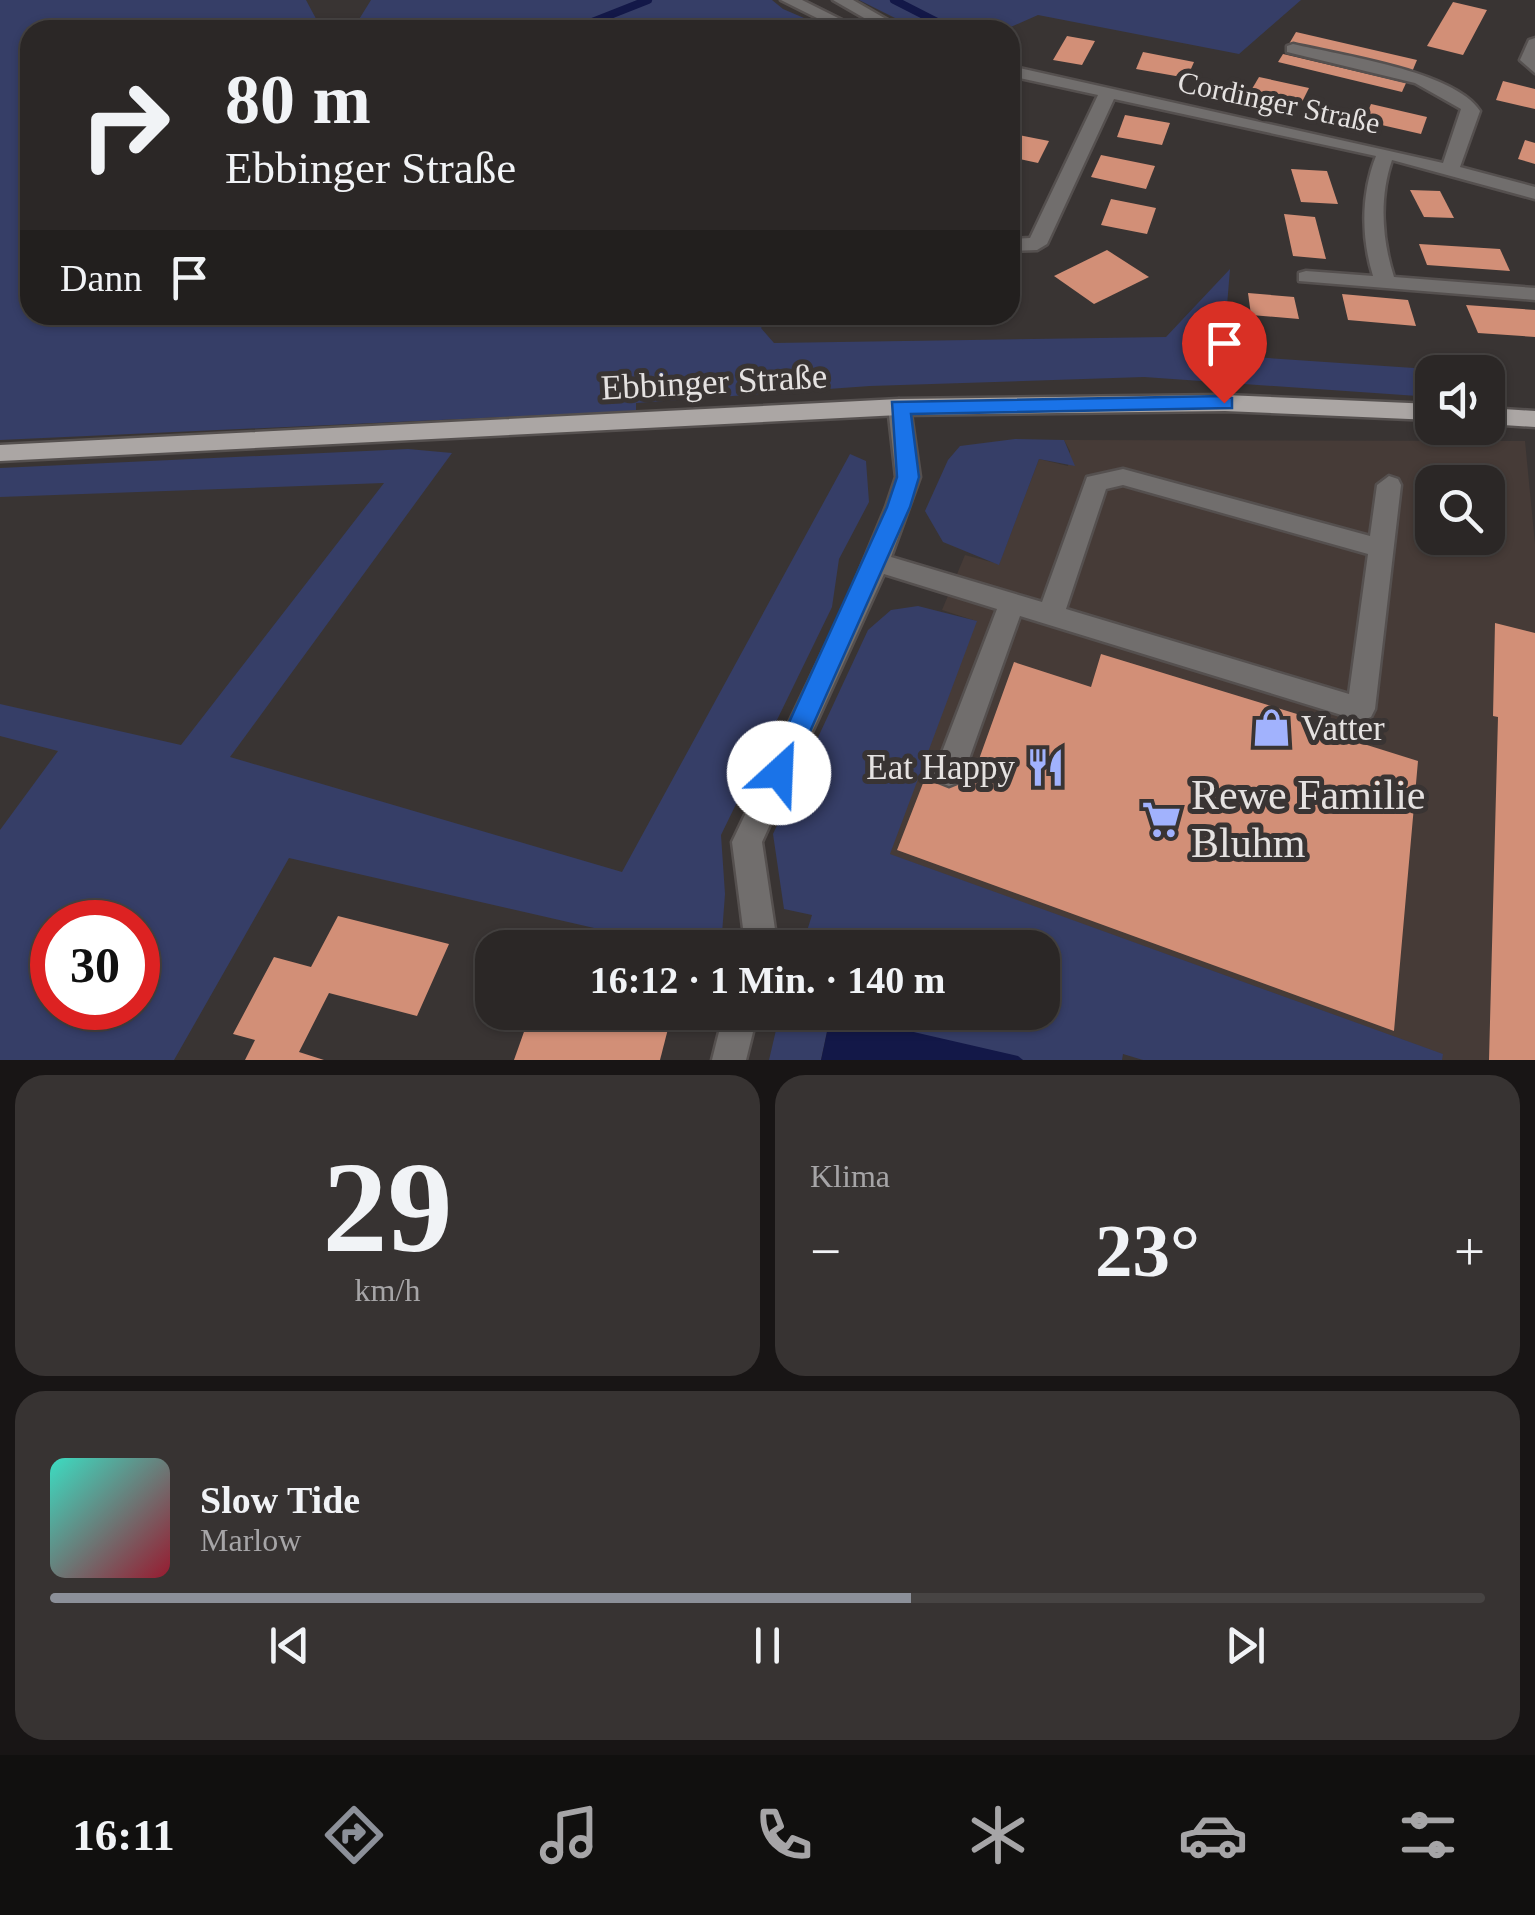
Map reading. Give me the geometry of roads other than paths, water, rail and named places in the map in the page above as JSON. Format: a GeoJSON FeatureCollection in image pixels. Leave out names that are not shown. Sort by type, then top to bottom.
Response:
{"type":"FeatureCollection","features":[{"type":"Feature","properties":{"kind":"main road","name":"Ebbinger Straße"},"geometry":{"type":"LineString","coordinates":[[0,453],[899,407],[1224,403],[1415,411]]}},
{"type":"Feature","properties":{"kind":"main road"},"geometry":{"type":"LineString","coordinates":[[1505,417],[1535,419]]}},
{"type":"Feature","properties":{"kind":"street"},"geometry":{"type":"LineString","coordinates":[[789,0],[832,20]]}},
{"type":"Feature","properties":{"kind":"street"},"geometry":{"type":"LineString","coordinates":[[841,0],[878,20]]}},
{"type":"Feature","properties":{"kind":"street"},"geometry":{"type":"LineString","coordinates":[[1535,43],[1528,60],[1535,68]]}},
{"type":"Feature","properties":{"kind":"street"},"geometry":{"type":"LineString","coordinates":[[1293,48],[1422,79],[1468,106],[1471,110],[1450,170]]}},
{"type":"Feature","properties":{"kind":"street","name":"Cordinger Straße"},"geometry":{"type":"LineString","coordinates":[[1020,73],[1386,153],[1535,193]]}},
{"type":"Feature","properties":{"kind":"street"},"geometry":{"type":"LineString","coordinates":[[1020,245],[1037,244],[1108,94]]}},
{"type":"Feature","properties":{"kind":"street"},"geometry":{"type":"LineString","coordinates":[[1386,153],[1375,184],[1378,262],[1386,284]]}},
{"type":"Feature","properties":{"kind":"street"},"geometry":{"type":"LineString","coordinates":[[1306,277],[1535,294]]}},
{"type":"Feature","properties":{"kind":"street"},"geometry":{"type":"LineString","coordinates":[[759,930],[747,842],[876,562],[908,477],[899,407]]}},
{"type":"Feature","properties":{"kind":"street"},"geometry":{"type":"LineString","coordinates":[[1051,615],[1096,483],[1122,478],[1381,548]]}},
{"type":"Feature","properties":{"kind":"street"},"geometry":{"type":"LineString","coordinates":[[876,562],[1361,708],[1388,485]]}},
{"type":"Feature","properties":{"kind":"street"},"geometry":{"type":"LineString","coordinates":[[949,773],[1012,603]]}},
{"type":"Feature","properties":{"kind":"street"},"geometry":{"type":"LineString","coordinates":[[729,1060],[736,1030]]}},
{"type":"Feature","properties":{"kind":"waterway"},"geometry":{"type":"LineString","coordinates":[[597,20],[648,0]]}},
{"type":"Feature","properties":{"kind":"waterway"},"geometry":{"type":"LineString","coordinates":[[894,0],[933,20]]}},
{"type":"Feature","properties":{"kind":"place","name":"Vatter"},"geometry":{"type":"Point","coordinates":[1271,728]}},
{"type":"Feature","properties":{"kind":"place","name":"Eat Happy"},"geometry":{"type":"Point","coordinates":[1045,767]}},
{"type":"Feature","properties":{"kind":"place","name":"Rewe Familie Bluhm"},"geometry":{"type":"Point","coordinates":[1161,819]}}]}
